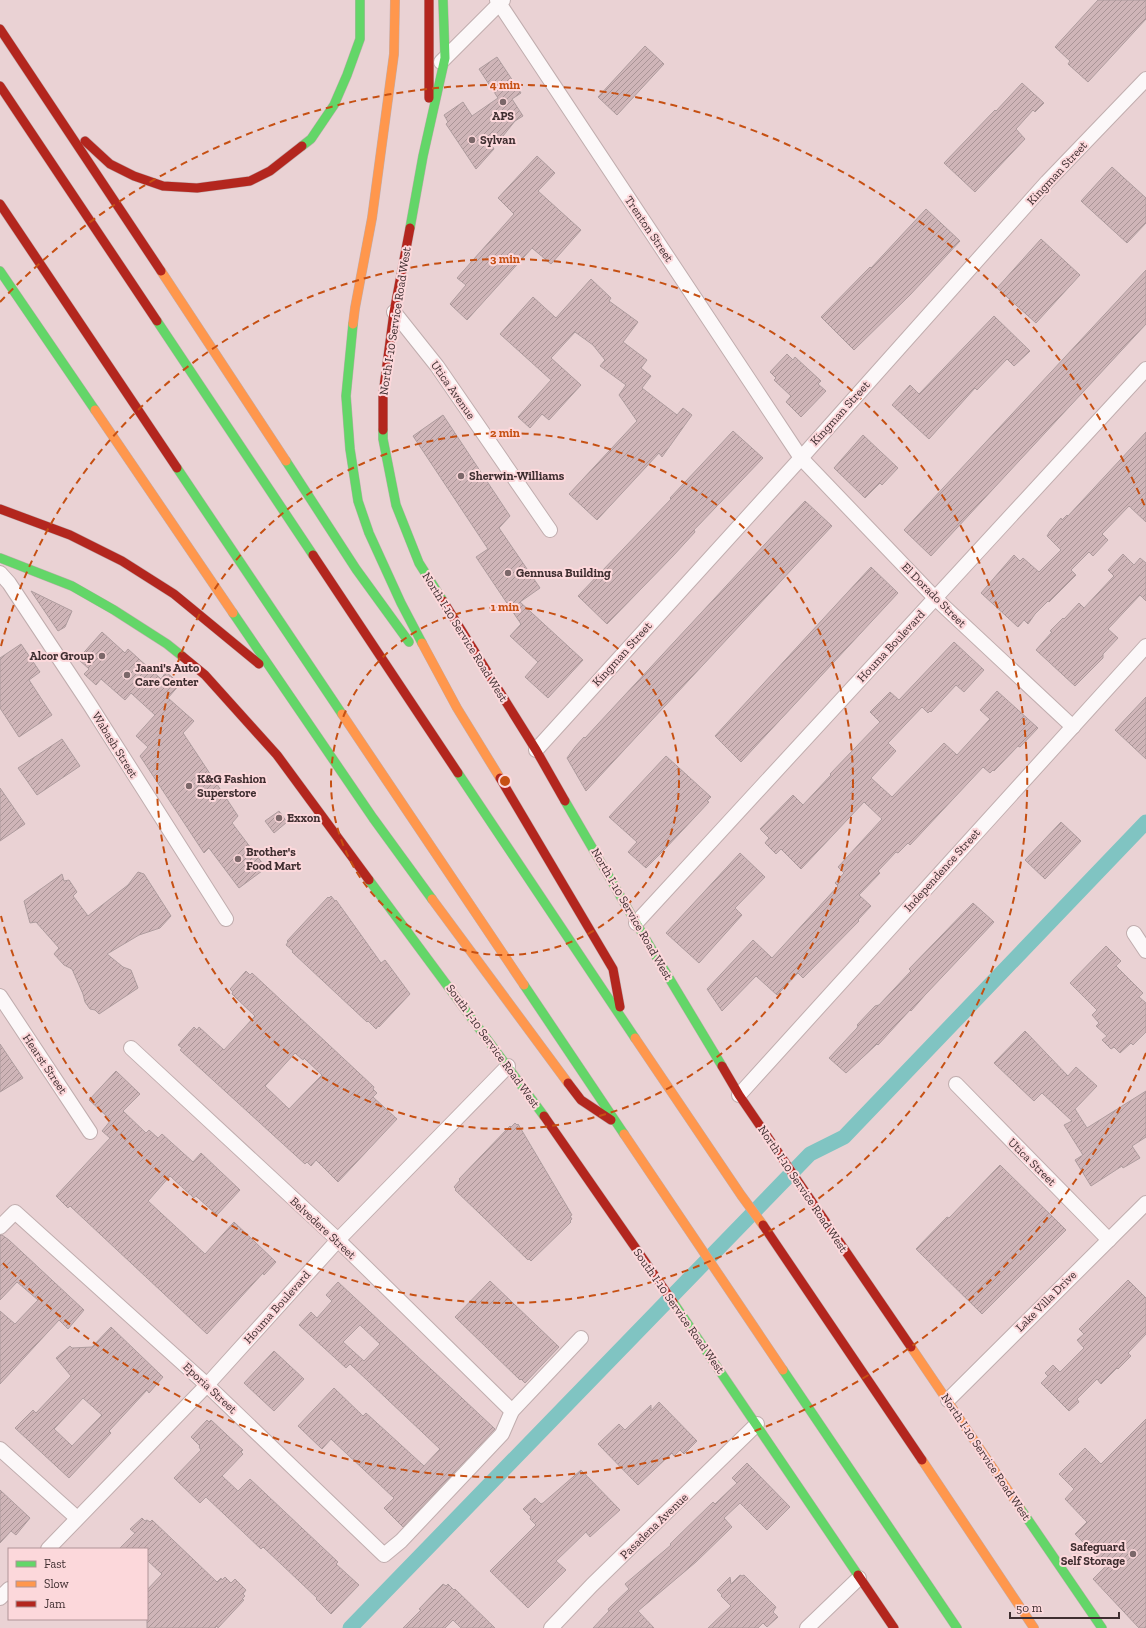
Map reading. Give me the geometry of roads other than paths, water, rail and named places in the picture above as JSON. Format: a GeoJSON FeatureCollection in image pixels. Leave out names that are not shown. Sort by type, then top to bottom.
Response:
{"type":"FeatureCollection","features":[{"type":"Feature","properties":{"kind":"main road"},"geometry":{"type":"LineString","coordinates":[[56,113],[110,164],[134,176],[163,186],[197,188],[250,181],[270,171],[311,139],[334,105],[360,39],[360,0]]}},
{"type":"Feature","properties":{"kind":"main road"},"geometry":{"type":"LineString","coordinates":[[395,0],[394,54],[372,218],[356,308],[346,396],[350,449],[358,501],[369,533],[400,603],[457,708],[569,893],[613,970],[621,1016]]}},
{"type":"Feature","properties":{"kind":"main road","name":"North I-10 Service Road West"},"geometry":{"type":"LineString","coordinates":[[429,0],[429,129]]}},
{"type":"Feature","properties":{"kind":"main road","name":"North I-10 Service Road West"},"geometry":{"type":"LineString","coordinates":[[443,0],[445,58],[429,129],[394,312],[382,394],[383,439],[396,505],[419,563],[536,750],[636,923],[739,1095],[1102,1628]]}},
{"type":"Feature","properties":{"kind":"main road"},"geometry":{"type":"LineString","coordinates":[[0,29],[236,383],[356,569],[457,708]]}},
{"type":"Feature","properties":{"kind":"main road"},"geometry":{"type":"LineString","coordinates":[[379,170],[386,162],[403,50]]}},
{"type":"Feature","properties":{"kind":"main road"},"geometry":{"type":"LineString","coordinates":[[0,86],[741,1195],[778,1245],[1034,1628]]}},
{"type":"Feature","properties":{"kind":"main road"},"geometry":{"type":"LineString","coordinates":[[0,204],[731,1294],[957,1628]]}},
{"type":"Feature","properties":{"kind":"main road"},"geometry":{"type":"LineString","coordinates":[[0,271],[373,818],[580,1100],[620,1127]]}},
{"type":"Feature","properties":{"kind":"main road"},"geometry":{"type":"LineString","coordinates":[[0,509],[70,534],[122,561],[174,594],[278,679]]}},
{"type":"Feature","properties":{"kind":"main road","name":"South I-10 Service Road West"},"geometry":{"type":"LineString","coordinates":[[0,558],[72,586],[114,610],[167,644],[205,675],[277,755],[552,1127],[757,1424],[894,1628]]}},
{"type":"Feature","properties":{"kind":"street"},"geometry":{"type":"LineString","coordinates":[[428,76],[500,1]]}},
{"type":"Feature","properties":{"kind":"street","name":"Trenton Street"},"geometry":{"type":"LineString","coordinates":[[500,1],[800,458]]}},
{"type":"Feature","properties":{"kind":"street","name":"Kingman Street"},"geometry":{"type":"LineString","coordinates":[[536,750],[1047,182],[1146,79]]}},
{"type":"Feature","properties":{"kind":"street","name":"Utica Avenue"},"geometry":{"type":"LineString","coordinates":[[394,312],[437,366],[550,530]]}},
{"type":"Feature","properties":{"kind":"street","name":"Houma Boulevard"},"geometry":{"type":"LineString","coordinates":[[636,923],[1146,369]]}},
{"type":"Feature","properties":{"kind":"street","name":"El Dorado Street"},"geometry":{"type":"LineString","coordinates":[[800,458],[935,598],[1072,727]]}},
{"type":"Feature","properties":{"kind":"street","name":"Wabash Street"},"geometry":{"type":"LineString","coordinates":[[0,573],[9,583],[90,705],[226,919]]}},
{"type":"Feature","properties":{"kind":"street","name":"Independence Street"},"geometry":{"type":"LineString","coordinates":[[739,1095],[1146,646]]}},
{"type":"Feature","properties":{"kind":"street"},"geometry":{"type":"LineString","coordinates":[[1134,933],[1146,951]]}},
{"type":"Feature","properties":{"kind":"street","name":"Hearst Street"},"geometry":{"type":"LineString","coordinates":[[0,996],[90,1132]]}},
{"type":"Feature","properties":{"kind":"street","name":"Belvedere Street"},"geometry":{"type":"LineString","coordinates":[[131,1048],[338,1240],[512,1411]]}},
{"type":"Feature","properties":{"kind":"street","name":"Houma Boulevard"},"geometry":{"type":"LineString","coordinates":[[49,1548],[207,1385],[338,1240],[508,1066]]}},
{"type":"Feature","properties":{"kind":"street","name":"Utica Street"},"geometry":{"type":"LineString","coordinates":[[956,1084],[1109,1240]]}},
{"type":"Feature","properties":{"kind":"street","name":"Lake Villa Drive"},"geometry":{"type":"LineString","coordinates":[[948,1400],[1146,1203]]}},
{"type":"Feature","properties":{"kind":"street","name":"Eporia Street"},"geometry":{"type":"LineString","coordinates":[[0,1227],[15,1212],[207,1385],[384,1555],[401,1541],[502,1434],[512,1411]]}},
{"type":"Feature","properties":{"kind":"street"},"geometry":{"type":"LineString","coordinates":[[512,1411],[581,1338]]}},
{"type":"Feature","properties":{"kind":"street","name":"Pasadena Avenue"},"geometry":{"type":"LineString","coordinates":[[551,1628],[592,1585],[757,1424]]}},
{"type":"Feature","properties":{"kind":"street"},"geometry":{"type":"LineString","coordinates":[[0,1449],[77,1518]]}},
{"type":"Feature","properties":{"kind":"street"},"geometry":{"type":"LineString","coordinates":[[807,1628],[860,1578]]}},
{"type":"Feature","properties":{"kind":"street"},"geometry":{"type":"LineString","coordinates":[[0,1598],[8,1590]]}},
{"type":"Feature","properties":{"kind":"waterway"},"geometry":{"type":"LineString","coordinates":[[350,1628],[810,1154],[844,1137],[1146,822]]}},
{"type":"Feature","properties":{"kind":"place","name":"APS"},"geometry":{"type":"Point","coordinates":[503,102]}},
{"type":"Feature","properties":{"kind":"place","name":"Sylvan"},"geometry":{"type":"Point","coordinates":[472,140]}},
{"type":"Feature","properties":{"kind":"place","name":"Sherwin-Williams"},"geometry":{"type":"Point","coordinates":[461,476]}},
{"type":"Feature","properties":{"kind":"place","name":"Gennusa Building"},"geometry":{"type":"Point","coordinates":[508,573]}},
{"type":"Feature","properties":{"kind":"place","name":"Alcor Group"},"geometry":{"type":"Point","coordinates":[102,656]}},
{"type":"Feature","properties":{"kind":"place","name":"Jaani's Auto Care Center"},"geometry":{"type":"Point","coordinates":[127,675]}},
{"type":"Feature","properties":{"kind":"place","name":"K&G Fashion Superstore"},"geometry":{"type":"Point","coordinates":[189,786]}},
{"type":"Feature","properties":{"kind":"place","name":"Exxon"},"geometry":{"type":"Point","coordinates":[279,818]}},
{"type":"Feature","properties":{"kind":"place","name":"Brother's Food Mart"},"geometry":{"type":"Point","coordinates":[238,859]}},
{"type":"Feature","properties":{"kind":"place","name":"Safeguard Self Storage"},"geometry":{"type":"Point","coordinates":[1133,1554]}}]}
